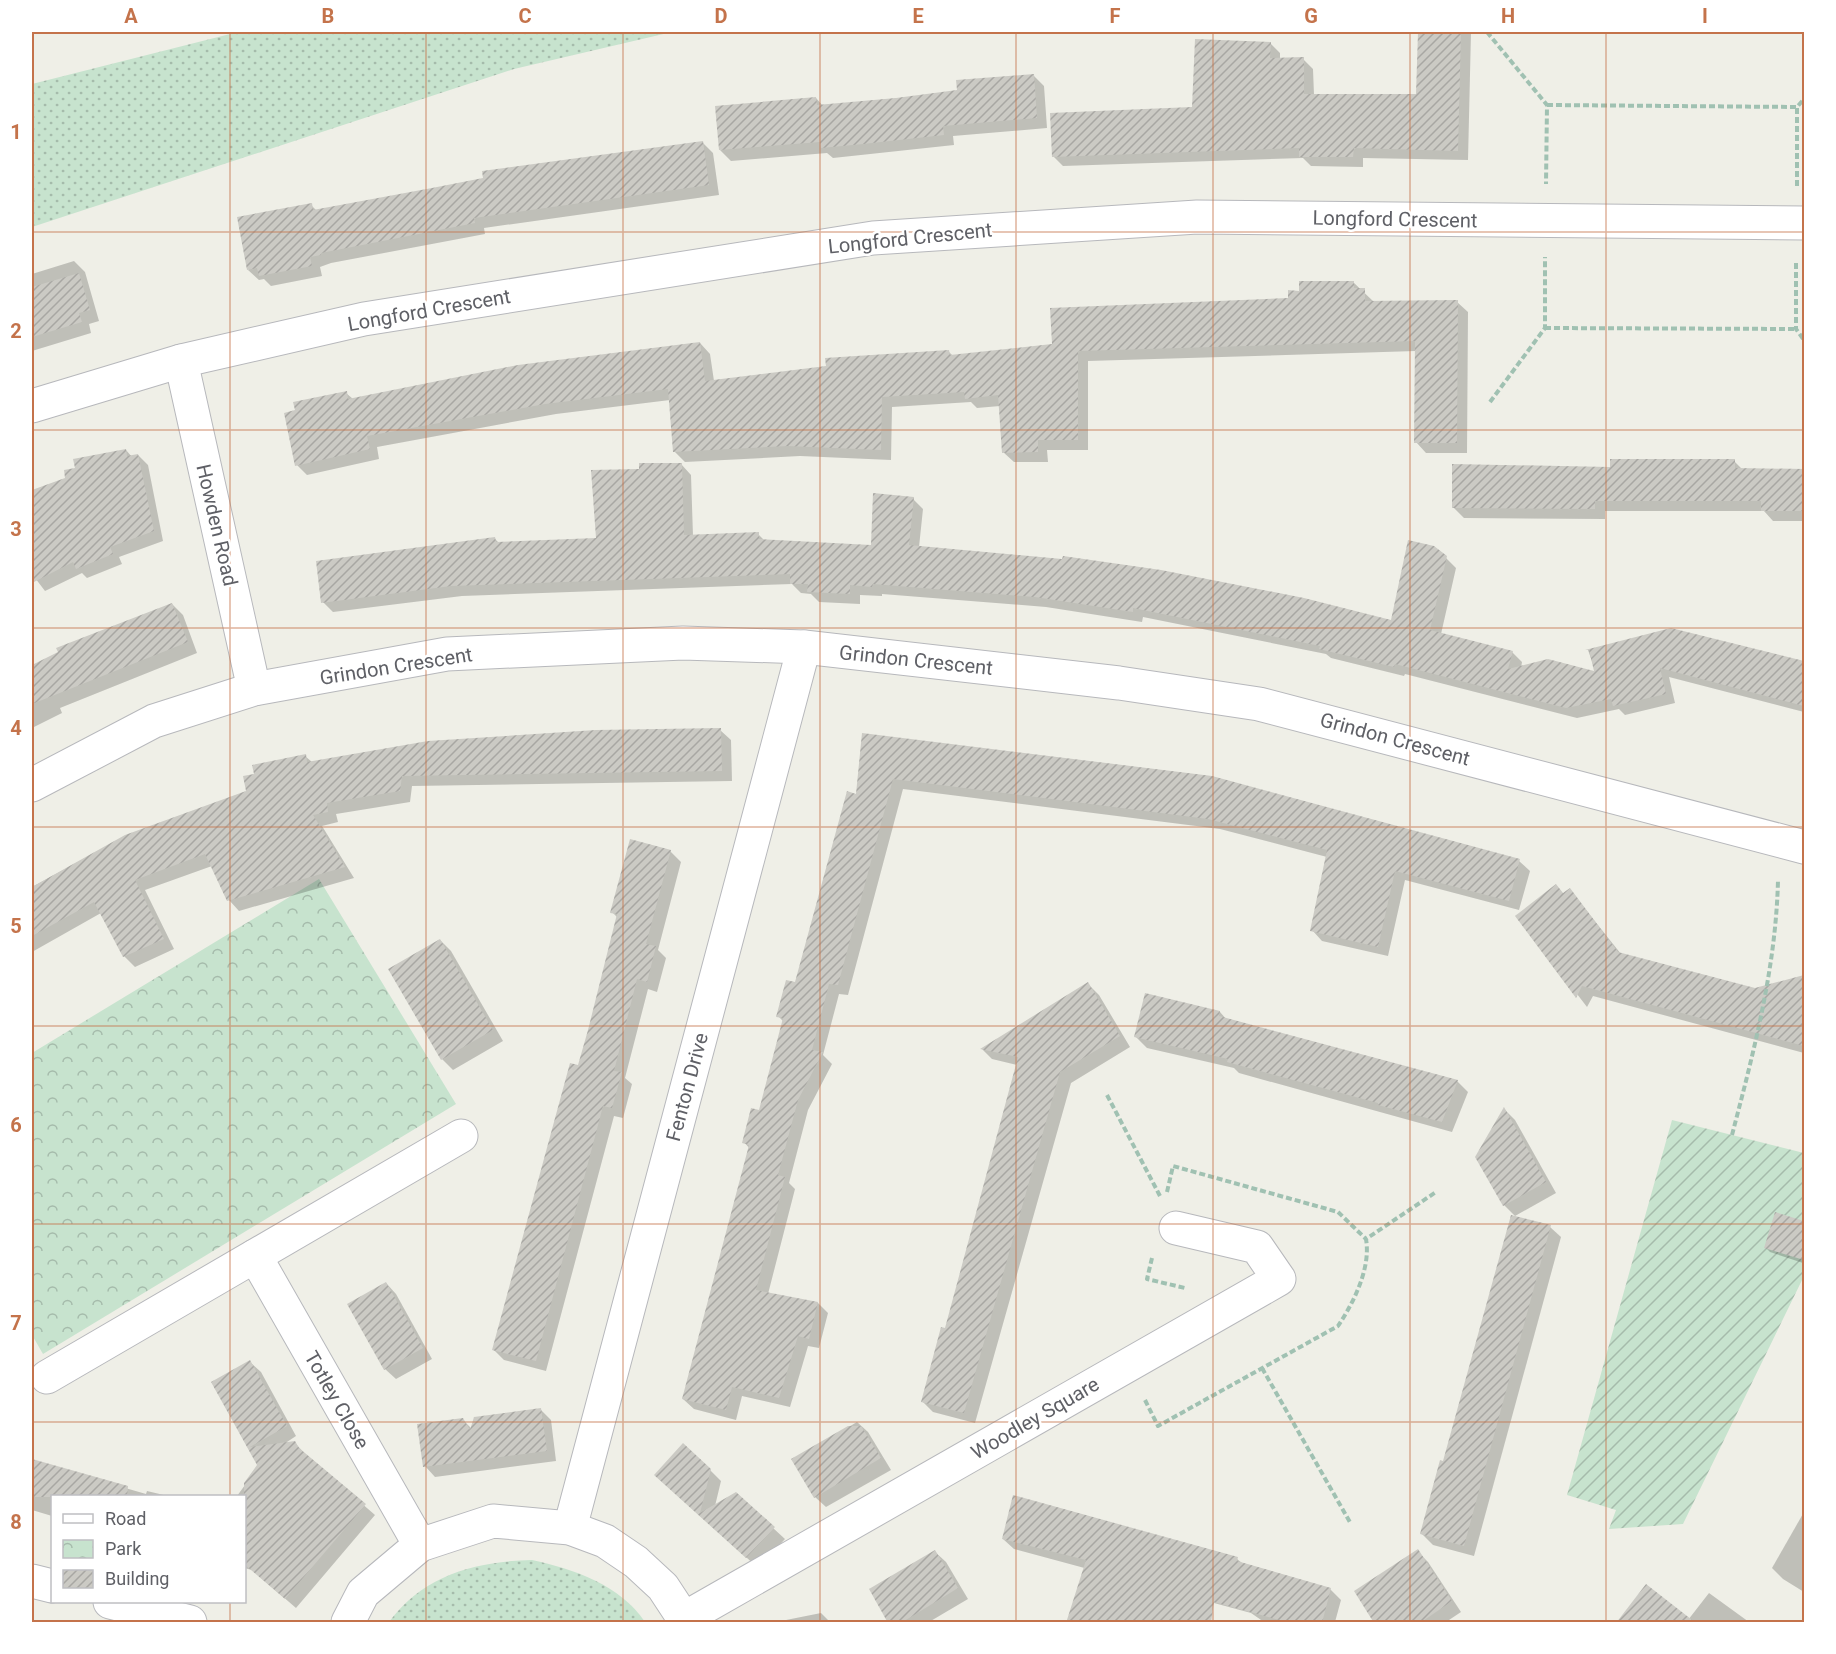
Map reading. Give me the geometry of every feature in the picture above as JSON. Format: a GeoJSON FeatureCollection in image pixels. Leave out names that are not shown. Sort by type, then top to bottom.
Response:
{"type":"FeatureCollection","features":[{"type":"Feature","properties":{"kind":"street","name":"Longford Crescent"},"geometry":{"type":"LineString","coordinates":[[32,406],[181,361],[364,319],[873,238],[1197,217],[1801,223]]}},
{"type":"Feature","properties":{"kind":"street","name":"Howden Road"},"geometry":{"type":"LineString","coordinates":[[181,361],[254,689]]}},
{"type":"Feature","properties":{"kind":"street","name":"Grindon Crescent"},"geometry":{"type":"LineString","coordinates":[[32,785],[154,721],[254,689],[447,654],[683,643],[804,647],[1119,683],[1259,704],[1791,844]]}},
{"type":"Feature","properties":{"kind":"street","name":"Fenton Drive"},"geometry":{"type":"LineString","coordinates":[[570,1528],[804,647]]}},
{"type":"Feature","properties":{"kind":"street"},"geometry":{"type":"LineString","coordinates":[[47,1377],[461,1136]]}},
{"type":"Feature","properties":{"kind":"street","name":"Woodley Square"},"geometry":{"type":"LineString","coordinates":[[685,1620],[1279,1279],[1257,1247],[1176,1228]]}},
{"type":"Feature","properties":{"kind":"street","name":"Totley Close"},"geometry":{"type":"LineString","coordinates":[[255,1256],[420,1545]]}},
{"type":"Feature","properties":{"kind":"street"},"geometry":{"type":"LineString","coordinates":[[348,1623],[363,1593],[420,1545],[493,1521],[570,1528],[604,1541],[636,1562],[663,1587],[685,1620]]}},
{"type":"Feature","properties":{"kind":"street"},"geometry":{"type":"LineString","coordinates":[[32,1581],[51,1586]]}},
{"type":"Feature","properties":{"kind":"street"},"geometry":{"type":"LineString","coordinates":[[114,1603],[190,1623]]}},
{"type":"Feature","properties":{"kind":"path"},"geometry":{"type":"LineString","coordinates":[[1487,32],[1547,105],[1545,328],[1490,402]]}},
{"type":"Feature","properties":{"kind":"path"},"geometry":{"type":"LineString","coordinates":[[1804,99],[1797,107],[1801,223],[1796,329],[1804,340]]}},
{"type":"Feature","properties":{"kind":"path"},"geometry":{"type":"LineString","coordinates":[[1547,105],[1797,107]]}},
{"type":"Feature","properties":{"kind":"path"},"geometry":{"type":"LineString","coordinates":[[1545,328],[1796,329]]}},
{"type":"Feature","properties":{"kind":"path"},"geometry":{"type":"LineString","coordinates":[[1732,1135],[1761,1022],[1771,963],[1777,902],[1791,844]]}},
{"type":"Feature","properties":{"kind":"path"},"geometry":{"type":"LineString","coordinates":[[1107,1095],[1176,1228]]}},
{"type":"Feature","properties":{"kind":"path"},"geometry":{"type":"LineString","coordinates":[[1128,1366],[1158,1426],[1338,1326],[1353,1304],[1368,1252],[1366,1239],[1436,1192]]}},
{"type":"Feature","properties":{"kind":"path"},"geometry":{"type":"LineString","coordinates":[[1262,1368],[1351,1524]]}},
{"type":"Feature","properties":{"kind":"green space"},"geometry":{"type":"Polygon","coordinates":[[[238,32],[672,32],[514,69],[32,227],[32,84],[238,32]]]}},
{"type":"Feature","properties":{"kind":"green space"},"geometry":{"type":"Polygon","coordinates":[[[319,879],[456,1104],[43,1354],[32,1335],[32,1053],[319,879]]]}},
{"type":"Feature","properties":{"kind":"green space"},"geometry":{"type":"Polygon","coordinates":[[[1672,1120],[1804,1153],[1804,1276],[1683,1524],[1609,1529],[1616,1510],[1567,1495],[1672,1120]]]}},
{"type":"Feature","properties":{"kind":"green space"},"geometry":{"type":"Polygon","coordinates":[[[532,1560],[564,1568],[595,1580],[623,1598],[645,1622],[389,1622],[418,1593],[453,1574],[491,1564],[532,1560]]]}},
{"type":"Feature","properties":{"kind":"building"},"geometry":{"type":"Polygon","coordinates":[[[1418,32],[1461,32],[1458,151],[1354,148],[1353,157],[1299,157],[1299,148],[1052,157],[1050,113],[1192,107],[1195,39],[1271,42],[1270,58],[1304,57],[1304,94],[1416,94],[1418,32]]]}},
{"type":"Feature","properties":{"kind":"building"},"geometry":{"type":"Polygon","coordinates":[[[1034,74],[1037,118],[943,126],[944,135],[863,144],[821,148],[820,142],[719,150],[715,106],[816,97],[817,105],[896,98],[957,90],[956,80],[1034,74]]]}},
{"type":"Feature","properties":{"kind":"building"},"geometry":{"type":"Polygon","coordinates":[[[703,141],[709,185],[474,218],[475,223],[321,253],[321,255],[310,257],[312,266],[259,276],[257,268],[247,270],[237,217],[312,203],[313,210],[432,188],[483,178],[482,171],[703,141]]]}},
{"type":"Feature","properties":{"kind":"building"},"geometry":{"type":"Polygon","coordinates":[[[79,273],[90,310],[79,313],[82,322],[32,337],[32,287],[79,273]]]}},
{"type":"Feature","properties":{"kind":"building"},"geometry":{"type":"Polygon","coordinates":[[[1299,281],[1354,281],[1354,288],[1365,288],[1365,301],[1458,300],[1457,443],[1414,443],[1415,341],[1078,351],[1078,440],[1038,440],[1038,452],[1002,453],[998,395],[965,399],[964,392],[882,397],[881,450],[788,446],[673,452],[668,389],[545,404],[367,436],[370,449],[295,466],[284,413],[295,410],[293,402],[347,391],[348,399],[518,365],[700,342],[705,381],[826,366],[825,358],[949,350],[950,355],[1052,344],[1050,308],[1288,298],[1288,290],[1299,291],[1299,281]]]}},
{"type":"Feature","properties":{"kind":"building"},"geometry":{"type":"Polygon","coordinates":[[[126,449],[127,456],[138,454],[154,531],[110,547],[113,554],[76,569],[73,562],[32,583],[32,490],[65,478],[64,470],[75,468],[73,459],[126,449]]]}},
{"type":"Feature","properties":{"kind":"building"},"geometry":{"type":"Polygon","coordinates":[[[1610,459],[1735,459],[1735,468],[1804,469],[1804,511],[1761,511],[1761,501],[1595,501],[1595,509],[1452,508],[1452,464],[1610,467],[1610,459]]]}},
{"type":"Feature","properties":{"kind":"building"},"geometry":{"type":"Polygon","coordinates":[[[639,463],[682,463],[684,535],[759,532],[759,539],[871,545],[873,493],[914,497],[909,545],[1062,559],[1063,556],[1161,570],[1304,598],[1391,620],[1408,540],[1434,546],[1447,556],[1430,630],[1513,651],[1508,669],[1548,659],[1594,671],[1589,650],[1585,650],[1671,628],[1804,661],[1804,706],[1660,668],[1666,694],[1613,706],[1611,699],[1566,708],[1395,664],[1394,667],[1319,649],[1320,646],[1133,608],[1133,612],[1035,597],[873,584],[872,587],[850,585],[850,594],[807,592],[808,584],[790,584],[790,574],[451,586],[321,603],[316,561],[495,537],[496,542],[596,538],[591,470],[639,469],[639,463]]]}},
{"type":"Feature","properties":{"kind":"building"},"geometry":{"type":"Polygon","coordinates":[[[172,603],[188,642],[32,704],[32,665],[58,652],[56,648],[172,603]]]}},
{"type":"Feature","properties":{"kind":"building"},"geometry":{"type":"Polygon","coordinates":[[[721,728],[722,771],[402,776],[400,791],[327,803],[328,812],[313,815],[345,867],[227,901],[205,854],[135,880],[164,939],[123,957],[94,902],[32,936],[32,887],[125,835],[246,791],[243,776],[254,774],[252,765],[306,754],[307,762],[428,741],[596,730],[721,728]]]}},
{"type":"Feature","properties":{"kind":"building"},"geometry":{"type":"Polygon","coordinates":[[[862,733],[1212,776],[1520,859],[1509,901],[1395,871],[1378,947],[1310,931],[1327,850],[1208,819],[893,779],[838,985],[829,984],[812,1050],[823,1052],[798,1100],[778,1175],[785,1177],[756,1290],[818,1302],[809,1339],[798,1336],[779,1398],[732,1387],[726,1410],[682,1399],[749,1145],[742,1143],[751,1108],[759,1110],[783,1018],[776,1017],[786,980],[795,982],[847,791],[856,794],[862,733]]]}},
{"type":"Feature","properties":{"kind":"building"},"geometry":{"type":"Polygon","coordinates":[[[630,839],[671,850],[646,944],[656,946],[647,982],[637,979],[614,1071],[622,1072],[612,1108],[603,1106],[536,1361],[492,1350],[570,1063],[578,1065],[588,1030],[617,914],[610,913],[630,839]]]}},
{"type":"Feature","properties":{"kind":"building"},"geometry":{"type":"Polygon","coordinates":[[[1556,884],[1563,893],[1570,888],[1618,952],[1755,988],[1804,975],[1804,1046],[1582,986],[1576,998],[1515,916],[1556,884]]]}},
{"type":"Feature","properties":{"kind":"building"},"geometry":{"type":"Polygon","coordinates":[[[440,939],[493,1030],[441,1060],[388,969],[440,939]]]}},
{"type":"Feature","properties":{"kind":"building"},"geometry":{"type":"Polygon","coordinates":[[[1088,982],[1120,1036],[1060,1072],[964,1413],[921,1402],[941,1327],[945,1328],[1018,1057],[980,1049],[1088,982]]]}},
{"type":"Feature","properties":{"kind":"building"},"geometry":{"type":"Polygon","coordinates":[[[1145,993],[1220,1011],[1219,1016],[1458,1080],[1442,1122],[1378,1105],[1378,1103],[1227,1062],[1228,1059],[1134,1037],[1145,993]]]}},
{"type":"Feature","properties":{"kind":"building"},"geometry":{"type":"Polygon","coordinates":[[[1504,1107],[1546,1182],[1503,1206],[1475,1157],[1504,1107]]]}},
{"type":"Feature","properties":{"kind":"building"},"geometry":{"type":"Polygon","coordinates":[[[1775,1212],[1804,1221],[1804,1260],[1764,1248],[1775,1212]]]}},
{"type":"Feature","properties":{"kind":"building"},"geometry":{"type":"Polygon","coordinates":[[[1511,1215],[1551,1225],[1464,1546],[1420,1534],[1440,1460],[1443,1461],[1511,1215]]]}},
{"type":"Feature","properties":{"kind":"building"},"geometry":{"type":"Polygon","coordinates":[[[386,1282],[423,1348],[384,1370],[347,1304],[386,1282]]]}},
{"type":"Feature","properties":{"kind":"building"},"geometry":{"type":"Polygon","coordinates":[[[250,1360],[287,1426],[250,1447],[295,1441],[299,1448],[366,1504],[285,1599],[246,1566],[244,1483],[257,1465],[211,1382],[250,1360]]]}},
{"type":"Feature","properties":{"kind":"building"},"geometry":{"type":"Polygon","coordinates":[[[541,1408],[547,1451],[423,1467],[417,1424],[463,1418],[470,1430],[474,1417],[541,1408]]]}},
{"type":"Feature","properties":{"kind":"building"},"geometry":{"type":"Polygon","coordinates":[[[848,1426],[861,1426],[881,1458],[814,1498],[791,1459],[848,1426]]]}},
{"type":"Feature","properties":{"kind":"building"},"geometry":{"type":"Polygon","coordinates":[[[683,1443],[711,1469],[700,1513],[736,1492],[775,1527],[746,1558],[654,1475],[683,1443]]]}},
{"type":"Feature","properties":{"kind":"building"},"geometry":{"type":"Polygon","coordinates":[[[32,1459],[128,1486],[127,1495],[32,1497],[32,1459]]]}},
{"type":"Feature","properties":{"kind":"building"},"geometry":{"type":"Polygon","coordinates":[[[1013,1495],[1238,1557],[1237,1561],[1331,1588],[1322,1623],[1290,1623],[1214,1602],[1211,1623],[1066,1623],[1086,1560],[1002,1539],[1013,1495]]]}},
{"type":"Feature","properties":{"kind":"building"},"geometry":{"type":"Polygon","coordinates":[[[1418,1549],[1452,1601],[1420,1623],[1374,1623],[1354,1591],[1418,1549]]]}},
{"type":"Feature","properties":{"kind":"building"},"geometry":{"type":"Polygon","coordinates":[[[935,1550],[958,1588],[901,1623],[888,1623],[869,1589],[935,1550]]]}},
{"type":"Feature","properties":{"kind":"building"},"geometry":{"type":"Polygon","coordinates":[[[1646,1584],[1696,1623],[1616,1623],[1646,1584]]]}}]}
